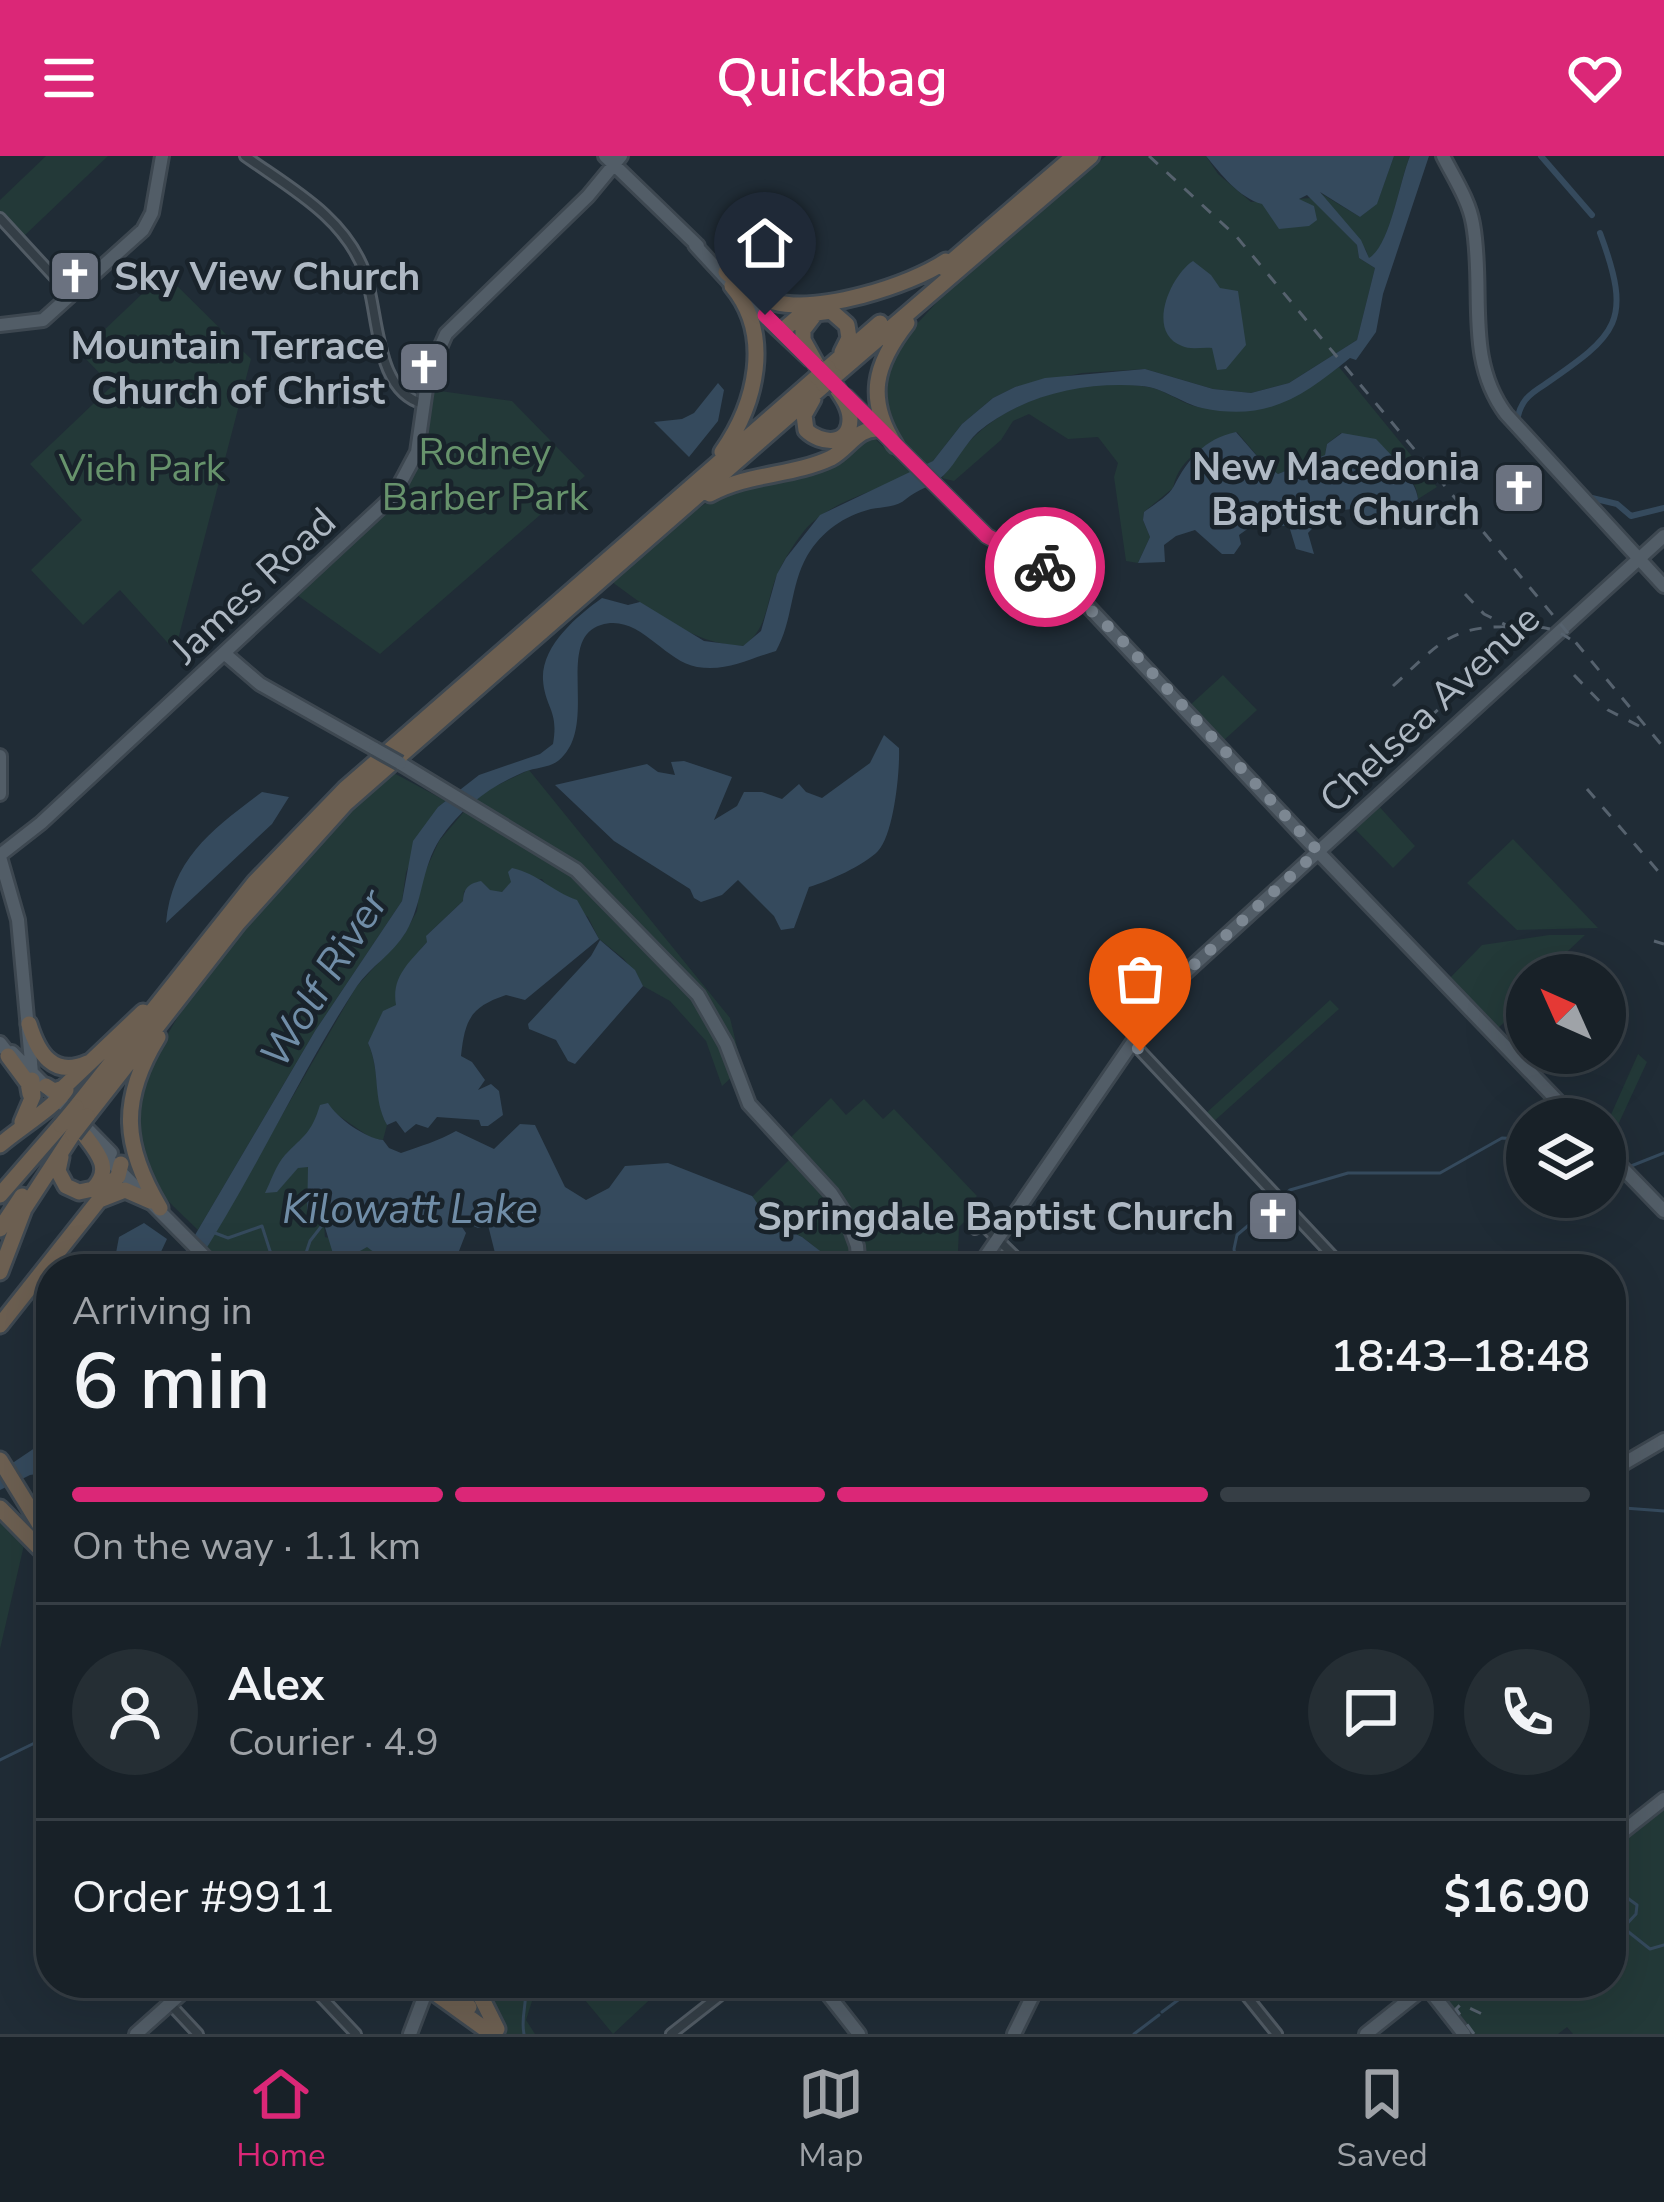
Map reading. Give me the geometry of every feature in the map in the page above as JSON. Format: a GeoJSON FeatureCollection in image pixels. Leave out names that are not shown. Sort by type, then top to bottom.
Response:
{"type":"FeatureCollection","features":[{"type":"Feature","properties":{"kind":"highway"},"geometry":{"type":"LineString","coordinates":[[898,449],[876,403],[885,358],[912,316],[1074,156]]}},
{"type":"Feature","properties":{"kind":"highway"},"geometry":{"type":"LineString","coordinates":[[0,1272],[38,1184],[82,1112],[205,956],[256,882],[344,789],[682,495],[1090,156]]}},
{"type":"Feature","properties":{"kind":"highway"},"geometry":{"type":"LineString","coordinates":[[728,278],[771,301],[826,301],[911,281],[995,231]]}},
{"type":"Feature","properties":{"kind":"highway"},"geometry":{"type":"LineString","coordinates":[[682,495],[722,453],[750,396],[755,373],[754,332],[743,300],[728,278]]}},
{"type":"Feature","properties":{"kind":"highway"},"geometry":{"type":"LineString","coordinates":[[782,331],[800,313],[826,301]]}},
{"type":"Feature","properties":{"kind":"highway"},"geometry":{"type":"LineString","coordinates":[[23,1061],[56,1091],[79,1073],[205,956],[346,803],[672,518],[826,376]]}},
{"type":"Feature","properties":{"kind":"highway"},"geometry":{"type":"LineString","coordinates":[[672,518],[737,482],[824,460],[875,425]]}},
{"type":"Feature","properties":{"kind":"highway"},"geometry":{"type":"LineString","coordinates":[[159,1209],[136,1164],[131,1107],[154,1043],[205,956]]}},
{"type":"Feature","properties":{"kind":"highway"},"geometry":{"type":"LineString","coordinates":[[29,1024],[38,1050],[51,1064],[82,1066],[99,1054]]}},
{"type":"Feature","properties":{"kind":"highway"},"geometry":{"type":"LineString","coordinates":[[23,1061],[31,1103]]}},
{"type":"Feature","properties":{"kind":"highway"},"geometry":{"type":"LineString","coordinates":[[6,1140],[31,1103],[23,1061]]}},
{"type":"Feature","properties":{"kind":"highway"},"geometry":{"type":"LineString","coordinates":[[6,1140],[57,1101],[79,1073]]}},
{"type":"Feature","properties":{"kind":"highway"},"geometry":{"type":"LineString","coordinates":[[0,1184],[72,1134]]}},
{"type":"Feature","properties":{"kind":"highway"},"geometry":{"type":"LineString","coordinates":[[0,1195],[72,1134]]}},
{"type":"Feature","properties":{"kind":"highway"},"geometry":{"type":"LineString","coordinates":[[0,1229],[72,1134]]}},
{"type":"Feature","properties":{"kind":"highway"},"geometry":{"type":"LineString","coordinates":[[55,1254],[121,1168]]}},
{"type":"Feature","properties":{"kind":"highway"},"geometry":{"type":"LineString","coordinates":[[91,1209],[116,1191],[134,1192],[159,1209]]}},
{"type":"Feature","properties":{"kind":"highway"},"geometry":{"type":"LineString","coordinates":[[1,1303],[36,1275]]}},
{"type":"Feature","properties":{"kind":"highway"},"geometry":{"type":"LineString","coordinates":[[0,1325],[36,1277]]}},
{"type":"Feature","properties":{"kind":"highway"},"geometry":{"type":"LineString","coordinates":[[0,1450],[10,1476]]}},
{"type":"Feature","properties":{"kind":"highway"},"geometry":{"type":"LineString","coordinates":[[0,1460],[36,1520]]}},
{"type":"Feature","properties":{"kind":"highway"},"geometry":{"type":"LineString","coordinates":[[3,1511],[36,1545]]}},
{"type":"Feature","properties":{"kind":"highway"},"geometry":{"type":"LineString","coordinates":[[445,1998],[496,2033]]}},
{"type":"Feature","properties":{"kind":"highway"},"geometry":{"type":"LineString","coordinates":[[464,1998],[496,2033]]}},
{"type":"Feature","properties":{"kind":"highway"},"geometry":{"type":"LineString","coordinates":[[481,1998],[496,2033]]}},
{"type":"Feature","properties":{"kind":"main road"},"geometry":{"type":"LineString","coordinates":[[0,325],[43,320],[146,226],[162,156]]}},
{"type":"Feature","properties":{"kind":"main road"},"geometry":{"type":"LineString","coordinates":[[614,159],[987,536],[1068,585],[1555,1098]]}},
{"type":"Feature","properties":{"kind":"main road","name":"James Road"},"geometry":{"type":"LineString","coordinates":[[0,856],[21,842],[394,495],[417,452],[434,357],[450,328],[582,201],[614,159]]}},
{"type":"Feature","properties":{"kind":"main road"},"geometry":{"type":"LineString","coordinates":[[1442,160],[1473,222],[1479,358],[1491,392],[1664,586]]}},
{"type":"Feature","properties":{"kind":"main road"},"geometry":{"type":"LineString","coordinates":[[18,326],[24,340]]}},
{"type":"Feature","properties":{"kind":"main road","name":"Chelsea Avenue"},"geometry":{"type":"LineString","coordinates":[[988,1254],[1172,985],[1664,536]]}},
{"type":"Feature","properties":{"kind":"main road"},"geometry":{"type":"LineString","coordinates":[[224,653],[260,684],[418,774],[595,886],[698,995],[726,1045],[748,1103],[831,1193],[846,1216],[858,1254]]}},
{"type":"Feature","properties":{"kind":"main road"},"geometry":{"type":"LineString","coordinates":[[0,756],[0,794]]}},
{"type":"Feature","properties":{"kind":"main road"},"geometry":{"type":"LineString","coordinates":[[0,856],[18,920],[29,1024],[23,1061],[202,1254]]}},
{"type":"Feature","properties":{"kind":"main road"},"geometry":{"type":"LineString","coordinates":[[57,1101],[72,1134],[121,1168]]}},
{"type":"Feature","properties":{"kind":"main road"},"geometry":{"type":"LineString","coordinates":[[1626,1172],[1664,1211]]}},
{"type":"Feature","properties":{"kind":"main road"},"geometry":{"type":"LineString","coordinates":[[1626,1460],[1664,1438]]}},
{"type":"Feature","properties":{"kind":"main road"},"geometry":{"type":"LineString","coordinates":[[1626,1833],[1664,1804]]}},
{"type":"Feature","properties":{"kind":"main road"},"geometry":{"type":"LineString","coordinates":[[136,2034],[177,1998]]}},
{"type":"Feature","properties":{"kind":"main road"},"geometry":{"type":"LineString","coordinates":[[410,2034],[422,1998]]}},
{"type":"Feature","properties":{"kind":"main road"},"geometry":{"type":"LineString","coordinates":[[831,1998],[859,2034]]}},
{"type":"Feature","properties":{"kind":"main road"},"geometry":{"type":"LineString","coordinates":[[1012,2034],[1030,1998]]}},
{"type":"Feature","properties":{"kind":"main road"},"geometry":{"type":"LineString","coordinates":[[1366,2034],[1413,1998]]}},
{"type":"Feature","properties":{"kind":"main road"},"geometry":{"type":"LineString","coordinates":[[1376,2034],[1416,1998]]}},
{"type":"Feature","properties":{"kind":"main road"},"geometry":{"type":"LineString","coordinates":[[1439,1998],[1464,2034]]}},
{"type":"Feature","properties":{"kind":"street"},"geometry":{"type":"LineString","coordinates":[[245,156],[323,212],[343,233],[365,272],[389,371],[408,397],[425,404]]}},
{"type":"Feature","properties":{"kind":"street"},"geometry":{"type":"LineString","coordinates":[[0,218],[71,296]]}},
{"type":"Feature","properties":{"kind":"street"},"geometry":{"type":"LineString","coordinates":[[1133,1043],[1331,1254]]}},
{"type":"Feature","properties":{"kind":"street"},"geometry":{"type":"LineString","coordinates":[[975,1229],[982,1225],[1014,1254]]}},
{"type":"Feature","properties":{"kind":"street"},"geometry":{"type":"LineString","coordinates":[[322,1998],[356,2034]]}},
{"type":"Feature","properties":{"kind":"street"},"geometry":{"type":"LineString","coordinates":[[671,2034],[717,1998]]}},
{"type":"Feature","properties":{"kind":"street"},"geometry":{"type":"LineString","coordinates":[[1248,1998],[1277,2034]]}},
{"type":"Feature","properties":{"kind":"street"},"geometry":{"type":"LineString","coordinates":[[170,2004],[198,2034]]}},
{"type":"Feature","properties":{"kind":"green space"},"geometry":{"type":"Polygon","coordinates":[[[46,156],[108,156],[24,236],[0,211],[0,200],[46,156]]]}},
{"type":"Feature","properties":{"kind":"green space"},"geometry":{"type":"Polygon","coordinates":[[[1106,156],[1206,156],[1218,174],[1251,202],[1311,198],[1357,245],[1359,258],[1375,268],[1357,340],[1289,383],[1251,393],[1213,389],[1145,369],[1082,373],[1015,387],[962,424],[925,466],[893,431],[882,391],[903,339],[938,301],[1106,156]]]}},
{"type":"Feature","properties":{"kind":"green space"},"geometry":{"type":"Polygon","coordinates":[[[1394,156],[1410,156],[1383,241],[1369,259],[1317,191],[1360,217],[1377,203],[1394,156]]]}},
{"type":"Feature","properties":{"kind":"green space","name":"Vieh Park"},"geometry":{"type":"Polygon","coordinates":[[[164,273],[251,359],[175,651],[120,590],[83,625],[31,570],[82,520],[30,464],[112,386],[80,353],[164,273]]]}},
{"type":"Feature","properties":{"kind":"green space"},"geometry":{"type":"Polygon","coordinates":[[[1339,367],[1437,487],[1418,499],[1414,484],[1385,449],[1341,433],[1327,444],[1325,455],[1278,474],[1237,432],[1189,459],[1173,488],[1144,512],[1150,537],[1138,563],[1126,561],[1114,477],[1118,463],[1098,437],[1068,439],[1029,414],[1013,421],[1001,440],[954,481],[942,478],[966,445],[993,421],[1056,392],[1126,385],[1155,389],[1208,408],[1275,392],[1339,367]]]}},
{"type":"Feature","properties":{"kind":"green space","name":"Rodney Barber Park"},"geometry":{"type":"Polygon","coordinates":[[[433,390],[512,401],[585,476],[380,654],[297,595],[398,495],[417,461],[433,390]]]}},
{"type":"Feature","properties":{"kind":"green space"},"geometry":{"type":"Polygon","coordinates":[[[872,436],[912,474],[840,504],[804,531],[778,574],[761,625],[743,646],[688,632],[608,579],[670,528],[721,495],[838,455],[872,436]]]}},
{"type":"Feature","properties":{"kind":"green space"},"geometry":{"type":"Polygon","coordinates":[[[1223,675],[1257,710],[1222,742],[1188,707],[1223,675]]]}},
{"type":"Feature","properties":{"kind":"green space"},"geometry":{"type":"Polygon","coordinates":[[[529,770],[730,1018],[742,1068],[722,1086],[706,1041],[670,1001],[643,986],[624,959],[599,939],[588,917],[550,891],[542,879],[512,882],[502,892],[464,891],[463,901],[427,935],[427,942],[411,961],[397,1005],[368,1043],[387,1125],[383,1140],[371,1138],[332,1111],[286,1154],[277,1191],[298,1167],[309,1166],[307,1219],[324,1223],[325,1237],[367,1246],[377,1254],[202,1254],[356,987],[404,935],[417,911],[420,883],[439,841],[479,794],[529,770]]]}},
{"type":"Feature","properties":{"kind":"green space"},"geometry":{"type":"Polygon","coordinates":[[[390,771],[446,801],[438,807],[406,872],[402,901],[315,1031],[198,1230],[159,1191],[144,1168],[136,1142],[140,1098],[160,1048],[230,943],[390,771]]]}},
{"type":"Feature","properties":{"kind":"green space"},"geometry":{"type":"Polygon","coordinates":[[[1376,803],[1415,846],[1393,868],[1352,826],[1376,803]]]}},
{"type":"Feature","properties":{"kind":"green space"},"geometry":{"type":"Polygon","coordinates":[[[1513,839],[1598,928],[1517,930],[1467,883],[1513,839]]]}},
{"type":"Feature","properties":{"kind":"green space"},"geometry":{"type":"Polygon","coordinates":[[[1585,935],[1565,954],[1506,954],[1506,1021],[1495,1031],[1448,980],[1482,945],[1585,935]]]}},
{"type":"Feature","properties":{"kind":"green space"},"geometry":{"type":"Polygon","coordinates":[[[1330,1000],[1339,1009],[1212,1123],[1204,1115],[1330,1000]]]}},
{"type":"Feature","properties":{"kind":"green space"},"geometry":{"type":"Polygon","coordinates":[[[1638,1054],[1647,1062],[1626,1108],[1626,1098],[1618,1098],[1638,1054]]]}},
{"type":"Feature","properties":{"kind":"green space"},"geometry":{"type":"Polygon","coordinates":[[[831,1098],[846,1115],[864,1099],[883,1119],[894,1109],[977,1196],[964,1210],[969,1217],[959,1227],[958,1252],[821,1254],[770,1217],[752,1197],[789,1160],[826,1187],[787,1141],[831,1098]]]}},
{"type":"Feature","properties":{"kind":"green space"},"geometry":{"type":"Polygon","coordinates":[[[0,1520],[24,1545],[0,1649],[0,1520]]]}},
{"type":"Feature","properties":{"kind":"green space"},"geometry":{"type":"Polygon","coordinates":[[[1664,1810],[1664,2034],[1573,2034],[1567,2027],[1558,2034],[1467,2034],[1442,1998],[1626,1998],[1626,1840],[1664,1810]]]}},
{"type":"Feature","properties":{"kind":"green space"},"geometry":{"type":"Polygon","coordinates":[[[486,1998],[533,1998],[526,2020],[535,2034],[506,2034],[486,1998]]]}},
{"type":"Feature","properties":{"kind":"green space"},"geometry":{"type":"Polygon","coordinates":[[[583,1998],[651,1998],[613,2034],[583,1998]]]}},
{"type":"Feature","properties":{"kind":"water"},"geometry":{"type":"Polygon","coordinates":[[[1206,156],[1394,156],[1377,204],[1360,217],[1320,192],[1361,240],[1369,258],[1383,241],[1410,156],[1429,156],[1383,294],[1376,332],[1356,360],[1350,358],[1283,402],[1246,411],[1202,408],[1150,387],[1121,385],[1056,393],[1014,408],[978,432],[935,482],[898,504],[852,516],[820,539],[801,567],[776,651],[728,666],[697,667],[627,626],[601,625],[588,633],[578,663],[577,721],[564,755],[488,791],[448,828],[429,862],[406,932],[357,986],[202,1254],[184,1254],[315,1031],[402,901],[413,841],[438,807],[479,775],[540,754],[553,744],[544,667],[562,633],[592,605],[602,598],[628,605],[640,602],[704,641],[743,646],[761,631],[777,574],[820,515],[933,461],[962,424],[1015,387],[1045,378],[1145,369],[1213,389],[1251,393],[1289,383],[1357,340],[1375,268],[1359,258],[1357,245],[1307,195],[1299,199],[1314,206],[1317,220],[1309,226],[1279,229],[1262,204],[1224,177],[1206,156]]]}},
{"type":"Feature","properties":{"kind":"water"},"geometry":{"type":"Polygon","coordinates":[[[1193,261],[1220,288],[1238,291],[1246,345],[1226,369],[1217,370],[1212,348],[1182,346],[1165,329],[1170,290],[1193,261]]]}},
{"type":"Feature","properties":{"kind":"water"},"geometry":{"type":"Polygon","coordinates":[[[718,383],[724,390],[718,421],[689,457],[654,422],[694,413],[718,383]]]}},
{"type":"Feature","properties":{"kind":"water"},"geometry":{"type":"Polygon","coordinates":[[[1236,432],[1278,474],[1325,455],[1327,444],[1342,433],[1376,439],[1408,475],[1418,499],[1394,516],[1372,523],[1365,524],[1352,509],[1328,512],[1308,533],[1314,554],[1296,549],[1289,526],[1253,525],[1239,535],[1241,544],[1234,554],[1222,554],[1195,530],[1164,545],[1165,562],[1138,563],[1150,537],[1144,512],[1168,493],[1198,452],[1236,432]]]}},
{"type":"Feature","properties":{"kind":"water"},"geometry":{"type":"Polygon","coordinates":[[[884,735],[899,748],[899,758],[895,802],[884,843],[855,867],[809,887],[794,928],[781,930],[774,916],[738,880],[722,895],[701,902],[694,898],[690,889],[614,841],[555,785],[647,764],[675,775],[671,762],[684,761],[732,777],[714,820],[737,806],[744,792],[782,799],[799,784],[822,798],[870,763],[884,735]]]}},
{"type":"Feature","properties":{"kind":"water"},"geometry":{"type":"Polygon","coordinates":[[[262,792],[289,797],[272,824],[166,923],[186,863],[212,833],[262,792]]]}},
{"type":"Feature","properties":{"kind":"water"},"geometry":{"type":"Polygon","coordinates":[[[512,868],[577,900],[599,939],[525,1000],[506,995],[472,1017],[461,1056],[485,1080],[478,1090],[491,1084],[499,1091],[503,1115],[488,1126],[481,1126],[479,1120],[437,1117],[428,1128],[416,1124],[405,1133],[396,1121],[387,1125],[368,1043],[383,1011],[396,1005],[399,978],[427,942],[426,936],[463,901],[470,885],[481,881],[490,890],[502,892],[511,882],[508,872],[512,868]]]}},
{"type":"Feature","properties":{"kind":"water"},"geometry":{"type":"Polygon","coordinates":[[[600,940],[635,970],[643,986],[575,1064],[568,1061],[556,1040],[529,1029],[528,1024],[600,940]]]}},
{"type":"Feature","properties":{"kind":"water","name":"Kilowatt Lake"},"geometry":{"type":"Polygon","coordinates":[[[328,1103],[352,1126],[401,1153],[456,1131],[494,1149],[520,1124],[535,1125],[565,1187],[586,1200],[609,1188],[625,1166],[668,1163],[752,1196],[771,1222],[824,1254],[495,1254],[488,1225],[478,1228],[464,1222],[460,1254],[376,1254],[367,1247],[355,1254],[333,1254],[324,1224],[307,1220],[308,1167],[298,1168],[277,1192],[265,1193],[282,1159],[310,1128],[320,1105],[328,1103]]]}},
{"type":"Feature","properties":{"kind":"water"},"geometry":{"type":"Polygon","coordinates":[[[144,1223],[167,1239],[160,1254],[116,1254],[119,1237],[144,1223]]]}},
{"type":"Feature","properties":{"kind":"water"},"geometry":{"type":"Polygon","coordinates":[[[36,1447],[36,1474],[0,1490],[0,1462],[14,1462],[36,1447]]]}},
{"type":"Feature","properties":{"kind":"waterway"},"geometry":{"type":"LineString","coordinates":[[1541,156],[1592,215]]}},
{"type":"Feature","properties":{"kind":"waterway"},"geometry":{"type":"LineString","coordinates":[[1517,421],[1529,396],[1589,352],[1612,323],[1616,287],[1600,233]]}},
{"type":"Feature","properties":{"kind":"waterway"},"geometry":{"type":"LineString","coordinates":[[1592,498],[1617,504],[1631,516],[1664,508]]}},
{"type":"Feature","properties":{"kind":"waterway"},"geometry":{"type":"LineString","coordinates":[[1235,1254],[1237,1235],[1290,1190],[1348,1173],[1440,1173],[1506,1138]]}},
{"type":"Feature","properties":{"kind":"waterway"},"geometry":{"type":"LineString","coordinates":[[1626,1168],[1664,1153]]}},
{"type":"Feature","properties":{"kind":"waterway"},"geometry":{"type":"LineString","coordinates":[[306,1254],[324,1223]]}},
{"type":"Feature","properties":{"kind":"waterway"},"geometry":{"type":"LineString","coordinates":[[215,1233],[228,1238],[262,1226],[272,1254]]}},
{"type":"Feature","properties":{"kind":"waterway"},"geometry":{"type":"LineString","coordinates":[[1626,1508],[1664,1511]]}},
{"type":"Feature","properties":{"kind":"waterway"},"geometry":{"type":"LineString","coordinates":[[0,1760],[36,1742]]}},
{"type":"Feature","properties":{"kind":"waterway"},"geometry":{"type":"LineString","coordinates":[[1626,1897],[1637,1905],[1626,1925]]}},
{"type":"Feature","properties":{"kind":"waterway"},"geometry":{"type":"LineString","coordinates":[[1626,1930],[1650,1949],[1664,1945]]}},
{"type":"Feature","properties":{"kind":"waterway"},"geometry":{"type":"LineString","coordinates":[[524,2034],[526,1998]]}},
{"type":"Feature","properties":{"kind":"waterway"},"geometry":{"type":"LineString","coordinates":[[1162,2012],[1181,1998]]}},
{"type":"Feature","properties":{"kind":"waterway"},"geometry":{"type":"LineString","coordinates":[[1134,2034],[1159,2015]]}},
{"type":"Feature","properties":{"kind":"railway"},"geometry":{"type":"LineString","coordinates":[[1149,156],[1236,236],[1664,748]]}},
{"type":"Feature","properties":{"kind":"railway"},"geometry":{"type":"LineString","coordinates":[[1465,594],[1484,614],[1506,625]]}},
{"type":"Feature","properties":{"kind":"railway"},"geometry":{"type":"LineString","coordinates":[[1393,686],[1435,648],[1460,633],[1517,627]]}},
{"type":"Feature","properties":{"kind":"railway"},"geometry":{"type":"LineString","coordinates":[[1429,718],[1523,631],[1544,628],[1570,639]]}},
{"type":"Feature","properties":{"kind":"railway"},"geometry":{"type":"LineString","coordinates":[[1574,675],[1608,710],[1639,726]]}},
{"type":"Feature","properties":{"kind":"railway"},"geometry":{"type":"LineString","coordinates":[[1587,789],[1664,878]]}},
{"type":"Feature","properties":{"kind":"railway"},"geometry":{"type":"LineString","coordinates":[[1654,941],[1664,944]]}},
{"type":"Feature","properties":{"kind":"railway"},"geometry":{"type":"LineString","coordinates":[[1474,2034],[1456,2009],[1461,2004],[1482,2014]]}},
{"type":"Feature","properties":{"kind":"way so far"},"geometry":{"type":"LineString","coordinates":[[1045,567],[1118,636],[1318,851],[1172,985],[1133,1043],[1140,1051]]}},
{"type":"Feature","properties":{"kind":"place","name":"Sky View Church"},"geometry":{"type":"Point","coordinates":[75,276]}},
{"type":"Feature","properties":{"kind":"place","name":"Mountain Terrace Church of Christ"},"geometry":{"type":"Point","coordinates":[424,367]}},
{"type":"Feature","properties":{"kind":"place","name":"New Macedonia Baptist Church"},"geometry":{"type":"Point","coordinates":[1519,488]}},
{"type":"Feature","properties":{"kind":"place","name":"Springdale Baptist Church"},"geometry":{"type":"Point","coordinates":[1273,1216]}},
{"type":"Feature","properties":{"kind":"route"},"geometry":{"type":"LineString","coordinates":[[765,315],[987,536],[1045,567]]}},
{"type":"Feature","properties":{"kind":"water label","name":"Wolf River"},"geometry":{"type":"Point","coordinates":[323,978]}}]}
